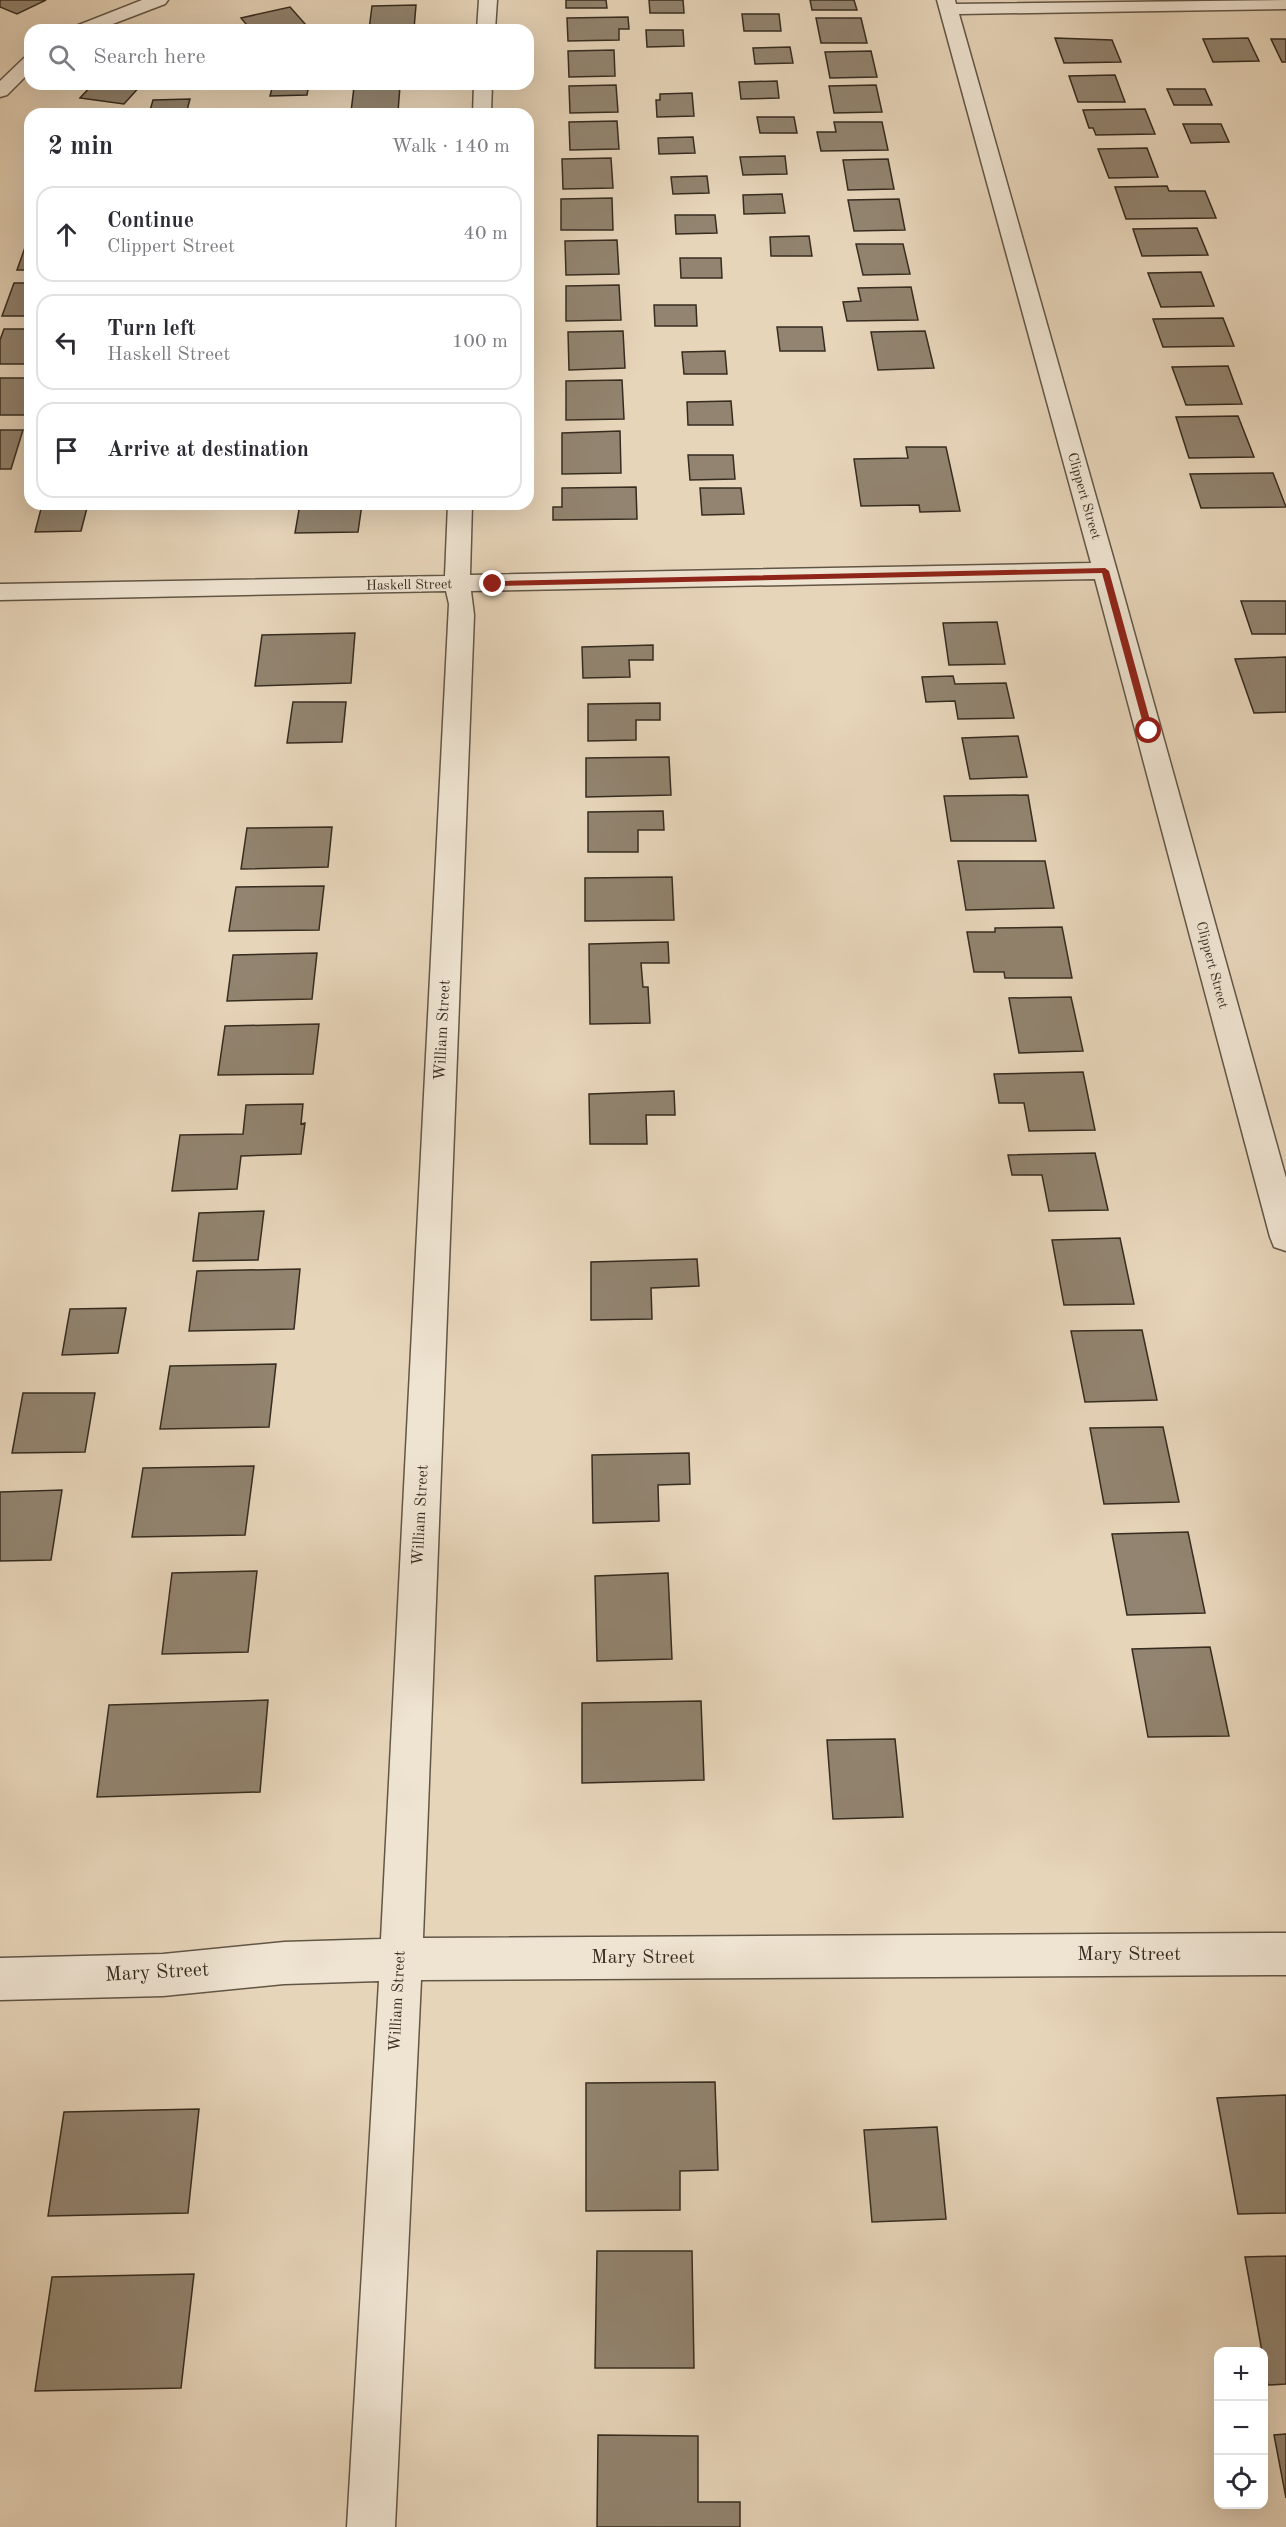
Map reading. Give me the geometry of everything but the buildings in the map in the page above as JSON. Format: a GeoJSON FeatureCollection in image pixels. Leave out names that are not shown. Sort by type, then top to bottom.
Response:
{"type":"FeatureCollection","features":[{"type":"Feature","properties":{"kind":"street"},"geometry":{"type":"LineString","coordinates":[[96,24],[159,0]]}},
{"type":"Feature","properties":{"kind":"street"},"geometry":{"type":"LineString","coordinates":[[486,24],[488,0]]}},
{"type":"Feature","properties":{"kind":"street"},"geometry":{"type":"LineString","coordinates":[[947,4],[1286,4]]}},
{"type":"Feature","properties":{"kind":"street","name":"Clippert Street"},"geometry":{"type":"LineString","coordinates":[[947,4],[1105,571],[1286,1237]]}},
{"type":"Feature","properties":{"kind":"street"},"geometry":{"type":"LineString","coordinates":[[0,91],[24,69]]}},
{"type":"Feature","properties":{"kind":"street"},"geometry":{"type":"LineString","coordinates":[[482,108],[483,90]]}},
{"type":"Feature","properties":{"kind":"street","name":"William Street"},"geometry":{"type":"LineString","coordinates":[[371,2527],[400,1959],[460,627],[461,604],[457,584],[459,510]]}},
{"type":"Feature","properties":{"kind":"street","name":"Haskell Street"},"geometry":{"type":"LineString","coordinates":[[0,592],[1105,571]]}},
{"type":"Feature","properties":{"kind":"street","name":"Mary Street"},"geometry":{"type":"LineString","coordinates":[[0,1979],[164,1975],[285,1963],[400,1959],[1286,1954]]}},
{"type":"Feature","properties":{"kind":"route"},"geometry":{"type":"LineString","coordinates":[[493,584],[1105,571],[1149,731]]}}]}
